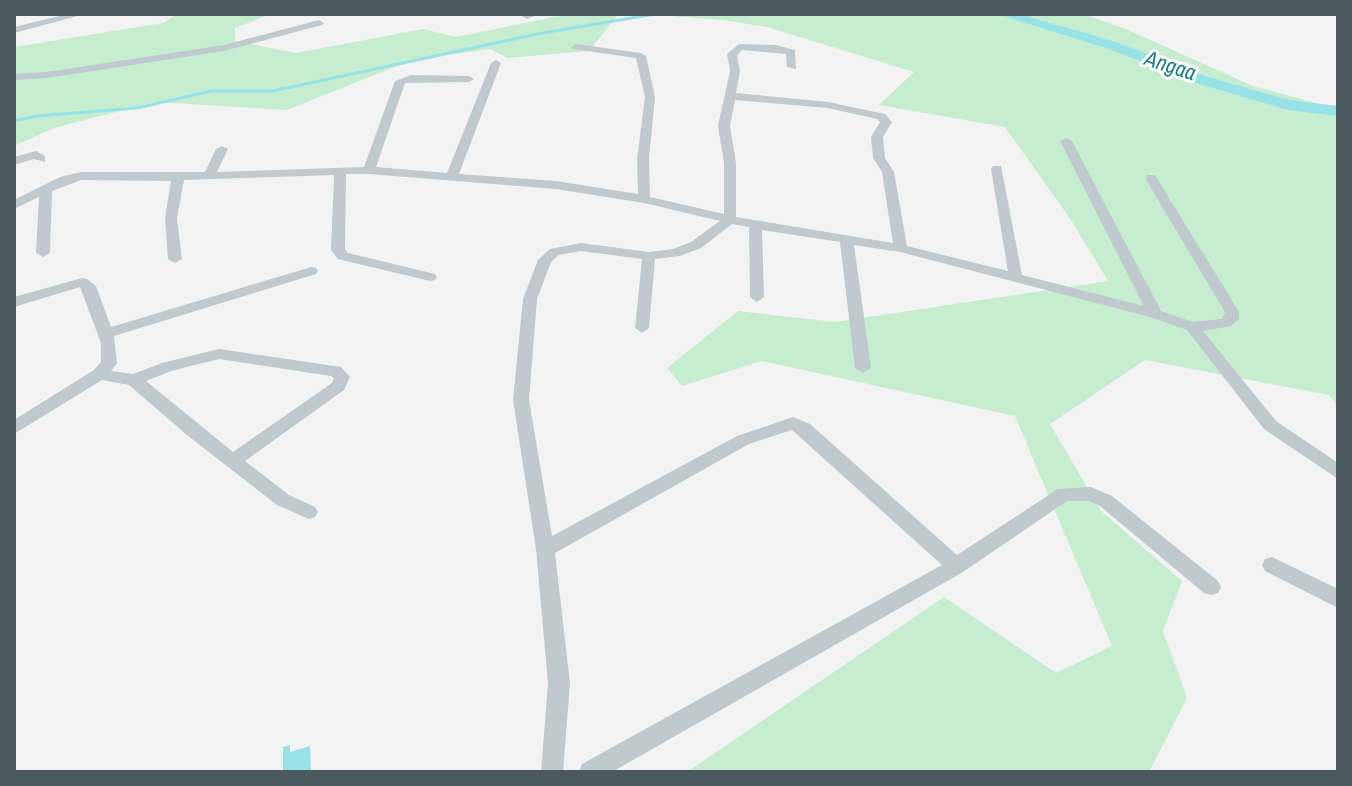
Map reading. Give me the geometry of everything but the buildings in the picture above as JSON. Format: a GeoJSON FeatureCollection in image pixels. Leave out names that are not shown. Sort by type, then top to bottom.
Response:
{"type":"FeatureCollection","features":[{"type":"Feature","properties":{"kind":"street"},"geometry":{"type":"LineString","coordinates":[[14,30],[80,14]]}},
{"type":"Feature","properties":{"kind":"street"},"geometry":{"type":"LineString","coordinates":[[14,77],[47,75],[224,48],[319,23]]}},
{"type":"Feature","properties":{"kind":"street"},"geometry":{"type":"LineString","coordinates":[[576,47],[641,56],[650,97],[643,159],[644,199]]}},
{"type":"Feature","properties":{"kind":"street"},"geometry":{"type":"LineString","coordinates":[[730,219],[730,163],[724,126],[735,71],[732,54],[739,47],[776,48],[791,52],[792,67]]}},
{"type":"Feature","properties":{"kind":"street"},"geometry":{"type":"LineString","coordinates":[[452,176],[496,63]]}},
{"type":"Feature","properties":{"kind":"street"},"geometry":{"type":"LineString","coordinates":[[369,170],[400,81],[411,78],[469,79]]}},
{"type":"Feature","properties":{"kind":"street"},"geometry":{"type":"LineString","coordinates":[[730,96],[817,104],[881,116],[886,122],[877,137],[879,158],[888,172],[901,248]]}},
{"type":"Feature","properties":{"kind":"street"},"geometry":{"type":"LineString","coordinates":[[1066,141],[1155,314]]}},
{"type":"Feature","properties":{"kind":"street"},"geometry":{"type":"LineString","coordinates":[[209,176],[222,149]]}},
{"type":"Feature","properties":{"kind":"street"},"geometry":{"type":"LineString","coordinates":[[14,161],[36,155],[41,159]]}},
{"type":"Feature","properties":{"kind":"street"},"geometry":{"type":"LineString","coordinates":[[997,169],[1016,278]]}},
{"type":"Feature","properties":{"kind":"street"},"geometry":{"type":"LineString","coordinates":[[14,205],[64,180],[100,174],[178,177],[369,170],[556,185],[644,199],[755,225],[901,248],[1155,314],[1192,327],[1226,323],[1232,319],[1232,312],[1151,178]]}},
{"type":"Feature","properties":{"kind":"street"},"geometry":{"type":"LineString","coordinates":[[340,172],[336,241],[343,256],[430,277]]}},
{"type":"Feature","properties":{"kind":"street"},"geometry":{"type":"LineString","coordinates":[[175,259],[171,218],[178,177]]}},
{"type":"Feature","properties":{"kind":"street"},"geometry":{"type":"LineString","coordinates":[[43,253],[46,188]]}},
{"type":"Feature","properties":{"kind":"street"},"geometry":{"type":"LineString","coordinates":[[552,772],[559,683],[545,549],[521,400],[530,299],[545,260],[555,252],[581,247],[649,256],[675,253],[696,245],[730,219]]}},
{"type":"Feature","properties":{"kind":"street"},"geometry":{"type":"LineString","coordinates":[[755,225],[757,297]]}},
{"type":"Feature","properties":{"kind":"street"},"geometry":{"type":"LineString","coordinates":[[846,238],[863,368]]}},
{"type":"Feature","properties":{"kind":"street"},"geometry":{"type":"LineString","coordinates":[[642,328],[649,256]]}},
{"type":"Feature","properties":{"kind":"street"},"geometry":{"type":"LineString","coordinates":[[106,333],[311,271]]}},
{"type":"Feature","properties":{"kind":"street"},"geometry":{"type":"LineString","coordinates":[[14,302],[82,282],[89,286],[109,343],[109,363],[100,374],[14,428]]}},
{"type":"Feature","properties":{"kind":"street"},"geometry":{"type":"LineString","coordinates":[[1192,327],[1270,425],[1338,472]]}},
{"type":"Feature","properties":{"kind":"street"},"geometry":{"type":"LineString","coordinates":[[134,380],[167,367],[219,354],[335,371],[342,377],[338,386],[233,461]]}},
{"type":"Feature","properties":{"kind":"street"},"geometry":{"type":"LineString","coordinates":[[100,374],[126,376],[134,380],[283,500],[309,512]]}},
{"type":"Feature","properties":{"kind":"street"},"geometry":{"type":"LineString","coordinates":[[545,549],[743,440],[793,423],[804,428],[956,566]]}},
{"type":"Feature","properties":{"kind":"street"},"geometry":{"type":"LineString","coordinates":[[590,772],[956,566],[1064,494],[1091,494],[1106,501],[1211,587]]}},
{"type":"Feature","properties":{"kind":"street"},"geometry":{"type":"LineString","coordinates":[[1272,565],[1338,599]]}},
{"type":"Feature","properties":{"kind":"green space"},"geometry":{"type":"Polygon","coordinates":[[[177,14],[271,14],[235,28],[235,41],[296,53],[423,29],[456,37],[569,14],[647,14],[617,16],[589,51],[507,58],[490,49],[412,60],[287,110],[155,102],[54,128],[14,146],[14,47],[163,23],[177,14]]]}},
{"type":"Feature","properties":{"kind":"green space"},"geometry":{"type":"Polygon","coordinates":[[[647,14],[1083,14],[1126,29],[1253,86],[1338,109],[1338,406],[1329,395],[1145,360],[1050,424],[1101,511],[1182,581],[1163,631],[1187,698],[1149,772],[687,772],[944,597],[1056,673],[1112,646],[1015,416],[762,361],[682,386],[667,368],[738,311],[835,322],[1108,281],[1071,220],[1005,127],[879,105],[914,72],[767,27],[647,14]]]}},
{"type":"Feature","properties":{"kind":"water"},"geometry":{"type":"Polygon","coordinates":[[[290,745],[290,752],[310,746],[311,772],[283,772],[283,747],[290,745]]]}},
{"type":"Feature","properties":{"kind":"waterway"},"geometry":{"type":"LineString","coordinates":[[14,121],[37,116],[137,108],[211,91],[273,91],[537,34],[655,14]]}},
{"type":"Feature","properties":{"kind":"waterway","name":"Angaa"},"geometry":{"type":"LineString","coordinates":[[1004,14],[1111,45],[1202,80],[1288,105],[1338,111]]}}]}
